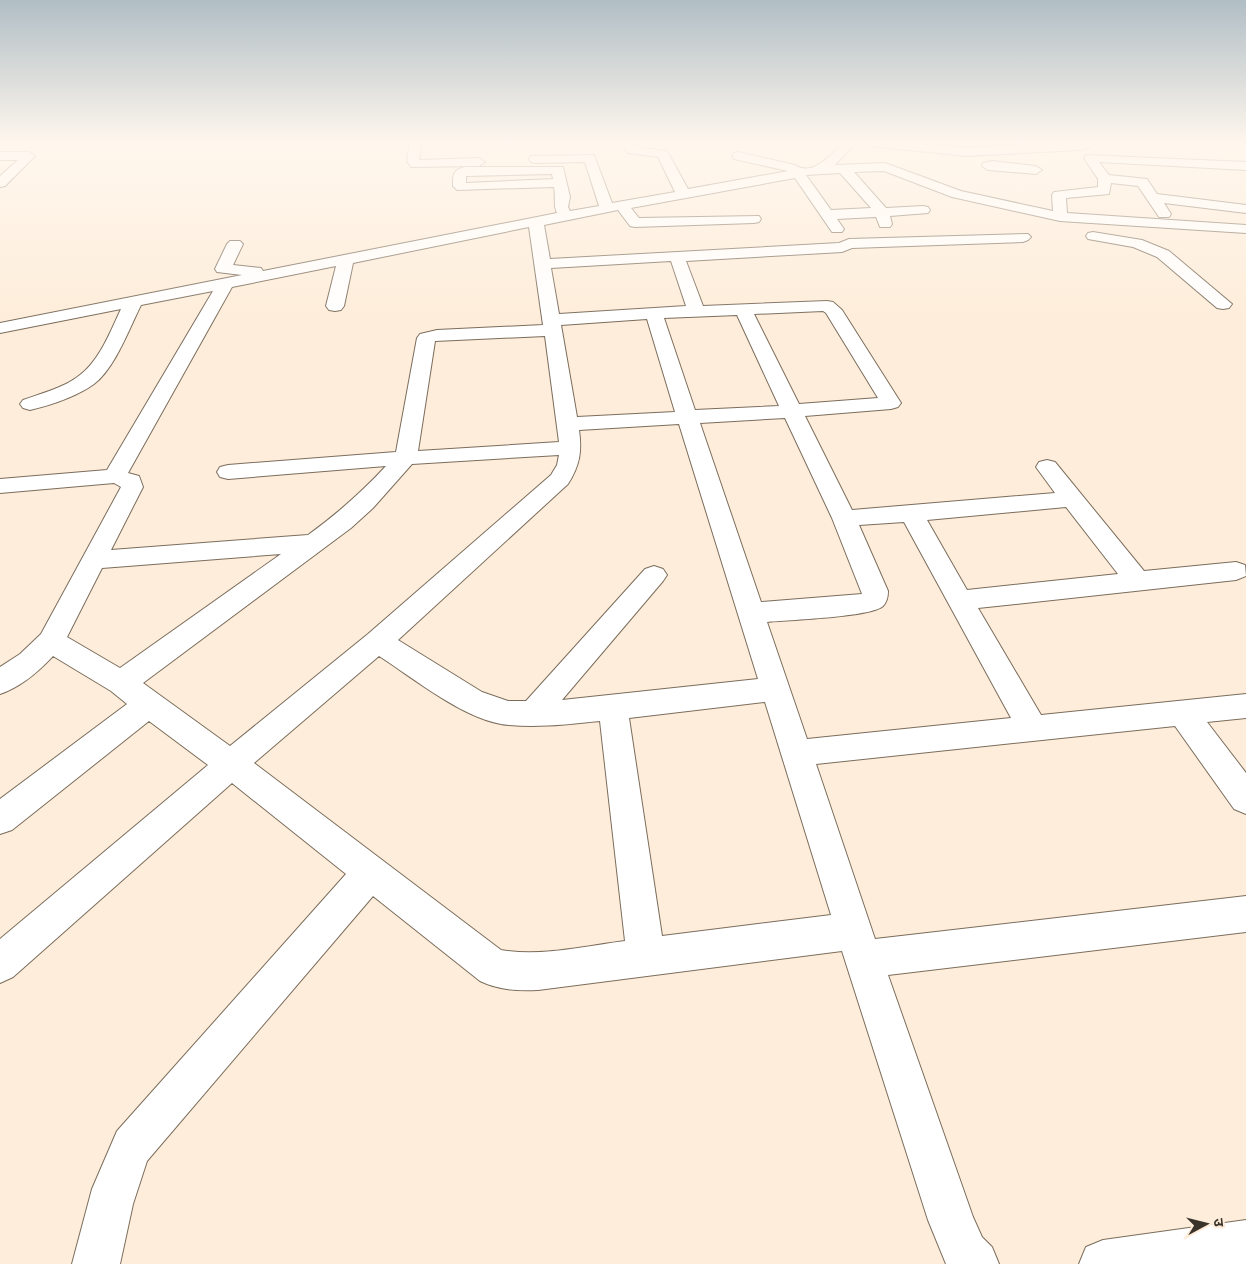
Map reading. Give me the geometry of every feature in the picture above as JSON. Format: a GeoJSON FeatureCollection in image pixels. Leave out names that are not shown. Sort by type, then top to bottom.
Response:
{"type":"FeatureCollection","features":[{"type":"Feature","properties":{"kind":"street"},"geometry":{"type":"LineString","coordinates":[[562,201],[561,207],[564,216]]}},
{"type":"Feature","properties":{"kind":"street"},"geometry":{"type":"LineString","coordinates":[[605,201],[607,208]]}},
{"type":"Feature","properties":{"kind":"street"},"geometry":{"type":"LineString","coordinates":[[0,328],[564,216],[650,201]]}},
{"type":"Feature","properties":{"kind":"street"},"geometry":{"type":"LineString","coordinates":[[744,201],[774,252]]}},
{"type":"Feature","properties":{"kind":"street"},"geometry":{"type":"LineString","coordinates":[[821,201],[827,215],[849,244]]}},
{"type":"Feature","properties":{"kind":"street"},"geometry":{"type":"LineString","coordinates":[[872,201],[882,212],[890,243]]}},
{"type":"Feature","properties":{"kind":"street"},"geometry":{"type":"LineString","coordinates":[[1004,201],[1064,218],[1240,229]]}},
{"type":"Feature","properties":{"kind":"street"},"geometry":{"type":"LineString","coordinates":[[1060,201],[1064,218],[1086,234],[1137,243],[1163,254],[1223,304]]}},
{"type":"Feature","properties":{"kind":"street"},"geometry":{"type":"LineString","coordinates":[[1155,201],[1172,225]]}},
{"type":"Feature","properties":{"kind":"street"},"geometry":{"type":"LineString","coordinates":[[1180,201],[1246,209]]}},
{"type":"Feature","properties":{"kind":"street"},"geometry":{"type":"LineString","coordinates":[[1214,201],[1240,229]]}},
{"type":"Feature","properties":{"kind":"street"},"geometry":{"type":"LineString","coordinates":[[622,206],[635,223],[759,227]]}},
{"type":"Feature","properties":{"kind":"street"},"geometry":{"type":"LineString","coordinates":[[827,215],[923,210]]}},
{"type":"Feature","properties":{"kind":"street"},"geometry":{"type":"LineString","coordinates":[[0,964],[231,764],[378,641],[560,479],[568,465],[569,436],[536,222]]}},
{"type":"Feature","properties":{"kind":"street"},"geometry":{"type":"LineString","coordinates":[[542,264],[774,252],[842,247],[849,244],[1024,237]]}},
{"type":"Feature","properties":{"kind":"street"},"geometry":{"type":"LineString","coordinates":[[235,244],[223,269],[253,271],[258,277]]}},
{"type":"Feature","properties":{"kind":"street"},"geometry":{"type":"LineString","coordinates":[[677,256],[696,311]]}},
{"type":"Feature","properties":{"kind":"street"},"geometry":{"type":"LineString","coordinates":[[335,306],[346,259]]}},
{"type":"Feature","properties":{"kind":"street"},"geometry":{"type":"LineString","coordinates":[[115,476],[226,283]]}},
{"type":"Feature","properties":{"kind":"street"},"geometry":{"type":"LineString","coordinates":[[30,404],[74,387],[92,375],[113,342],[134,302]]}},
{"type":"Feature","properties":{"kind":"street"},"geometry":{"type":"LineString","coordinates":[[122,683],[315,543],[365,503],[406,458],[426,338],[654,314],[820,305],[830,307],[891,403],[792,411],[686,416],[569,436],[406,458],[228,472]]}},
{"type":"Feature","properties":{"kind":"street"},"geometry":{"type":"LineString","coordinates":[[743,309],[844,518],[875,591],[874,599],[867,603],[752,613]]}},
{"type":"Feature","properties":{"kind":"street"},"geometry":{"type":"LineString","coordinates":[[654,314],[859,945],[951,1220],[965,1254],[975,1264]]}},
{"type":"Feature","properties":{"kind":"street"},"geometry":{"type":"LineString","coordinates":[[1047,467],[1137,581]]}},
{"type":"Feature","properties":{"kind":"street"},"geometry":{"type":"LineString","coordinates":[[0,486],[115,476],[131,481],[132,487],[50,641],[41,653],[5,676]]}},
{"type":"Feature","properties":{"kind":"street"},"geometry":{"type":"LineString","coordinates":[[844,518],[1073,500]]}},
{"type":"Feature","properties":{"kind":"street"},"geometry":{"type":"LineString","coordinates":[[911,514],[1032,728]]}},
{"type":"Feature","properties":{"kind":"street"},"geometry":{"type":"LineString","coordinates":[[92,560],[315,543]]}},
{"type":"Feature","properties":{"kind":"street"},"geometry":{"type":"LineString","coordinates":[[959,600],[1236,570]]}},
{"type":"Feature","properties":{"kind":"street"},"geometry":{"type":"LineString","coordinates":[[532,715],[654,575]]}},
{"type":"Feature","properties":{"kind":"street"},"geometry":{"type":"LineString","coordinates":[[50,641],[122,683],[231,764],[493,968],[516,972],[538,971],[646,958],[859,945],[1246,914]]}},
{"type":"Feature","properties":{"kind":"street"},"geometry":{"type":"LineString","coordinates":[[378,641],[472,701],[508,714],[532,715],[613,708],[776,689]]}},
{"type":"Feature","properties":{"kind":"street"},"geometry":{"type":"LineString","coordinates":[[0,819],[149,704]]}},
{"type":"Feature","properties":{"kind":"street"},"geometry":{"type":"LineString","coordinates":[[797,753],[1246,706]]}},
{"type":"Feature","properties":{"kind":"street"},"geometry":{"type":"LineString","coordinates":[[613,708],[646,958]]}},
{"type":"Feature","properties":{"kind":"street"},"geometry":{"type":"LineString","coordinates":[[1183,713],[1246,799]]}},
{"type":"Feature","properties":{"kind":"street"},"geometry":{"type":"LineString","coordinates":[[96,1264],[122,1165],[132,1146],[371,872]]}},
{"type":"Feature","properties":{"kind":"street"},"geometry":{"type":"LineString","coordinates":[[1103,1264],[1246,1243]]}}]}
